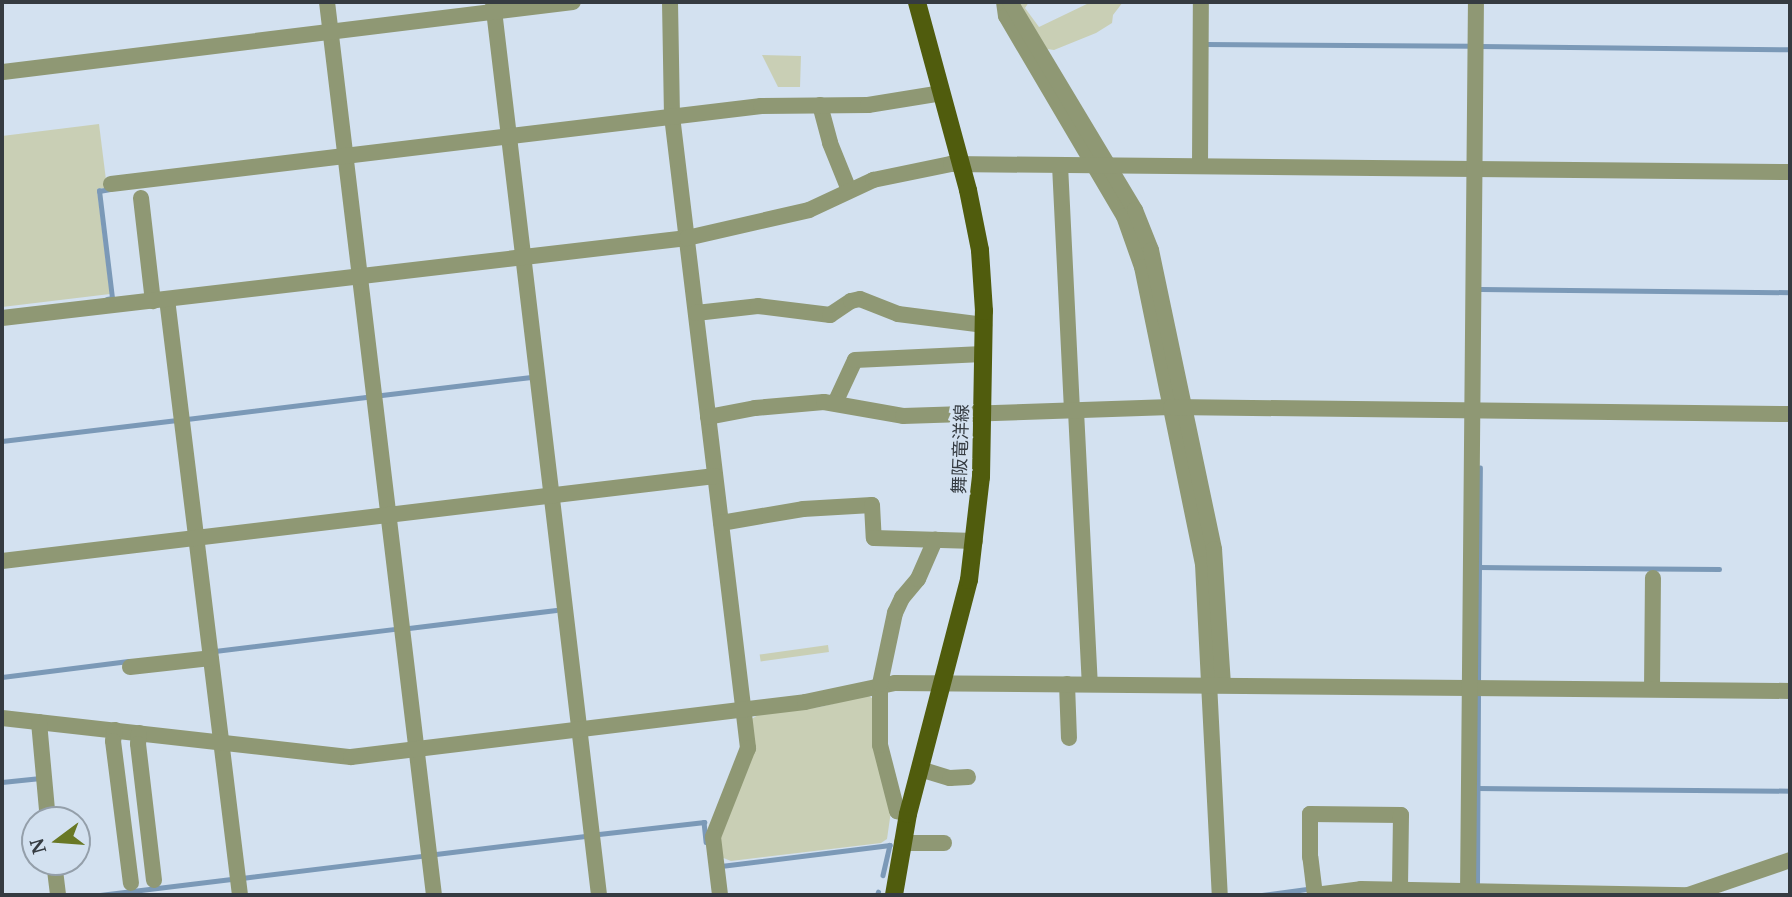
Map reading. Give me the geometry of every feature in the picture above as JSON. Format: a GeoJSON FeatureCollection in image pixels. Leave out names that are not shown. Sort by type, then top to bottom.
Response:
{"type":"FeatureCollection","features":[{"type":"Feature","properties":{"kind":"main road","name":"舞阪竜洋線"},"geometry":{"type":"LineString","coordinates":[[894,895],[908,814],[965,597],[975,541],[982,415],[984,325],[980,250],[961,164],[917,2]]}},
{"type":"Feature","properties":{"kind":"street"},"geometry":{"type":"LineString","coordinates":[[327,2],[434,895]]}},
{"type":"Feature","properties":{"kind":"street"},"geometry":{"type":"LineString","coordinates":[[3,72],[330,33],[493,7],[573,2]]}},
{"type":"Feature","properties":{"kind":"street"},"geometry":{"type":"LineString","coordinates":[[670,2],[672,116],[748,748],[713,837],[720,895]]}},
{"type":"Feature","properties":{"kind":"street"},"geometry":{"type":"LineString","coordinates":[[1004,2],[1006,16],[1101,165]]}},
{"type":"Feature","properties":{"kind":"street"},"geometry":{"type":"LineString","coordinates":[[1010,2],[1101,165],[1135,241],[1178,407],[1203,564],[1216,685],[1220,895]]}},
{"type":"Feature","properties":{"kind":"street"},"geometry":{"type":"LineString","coordinates":[[1200,166],[1201,2]]}},
{"type":"Feature","properties":{"kind":"street"},"geometry":{"type":"LineString","coordinates":[[1468,893],[1475,688],[1479,169],[1476,2]]}},
{"type":"Feature","properties":{"kind":"street"},"geometry":{"type":"LineString","coordinates":[[493,7],[599,895],[592,895]]}},
{"type":"Feature","properties":{"kind":"street"},"geometry":{"type":"LineString","coordinates":[[111,184],[761,106],[889,103],[942,93]]}},
{"type":"Feature","properties":{"kind":"street"},"geometry":{"type":"LineString","coordinates":[[820,105],[830,143],[849,190]]}},
{"type":"Feature","properties":{"kind":"street"},"geometry":{"type":"LineString","coordinates":[[2,318],[687,238],[818,208],[849,190],[883,177],[961,164],[1790,172]]}},
{"type":"Feature","properties":{"kind":"street"},"geometry":{"type":"LineString","coordinates":[[1060,165],[1090,684]]}},
{"type":"Feature","properties":{"kind":"street"},"geometry":{"type":"LineString","coordinates":[[137,209],[160,300],[197,538],[240,895]]}},
{"type":"Feature","properties":{"kind":"street"},"geometry":{"type":"LineString","coordinates":[[696,313],[758,306],[830,315],[851,301],[860,299],[898,314],[984,325]]}},
{"type":"Feature","properties":{"kind":"street"},"geometry":{"type":"LineString","coordinates":[[835,403],[855,360],[983,354]]}},
{"type":"Feature","properties":{"kind":"street"},"geometry":{"type":"LineString","coordinates":[[708,417],[767,407],[835,403],[894,415],[982,415],[1178,407],[1790,414]]}},
{"type":"Feature","properties":{"kind":"street"},"geometry":{"type":"LineString","coordinates":[[2,561],[715,476]]}},
{"type":"Feature","properties":{"kind":"street"},"geometry":{"type":"LineString","coordinates":[[721,523],[803,509],[872,505],[874,538],[975,541]]}},
{"type":"Feature","properties":{"kind":"street"},"geometry":{"type":"LineString","coordinates":[[908,814],[897,811],[880,745],[880,684],[895,613],[902,598],[918,579],[935,540]]}},
{"type":"Feature","properties":{"kind":"street"},"geometry":{"type":"LineString","coordinates":[[1652,690],[1653,578]]}},
{"type":"Feature","properties":{"kind":"street"},"geometry":{"type":"LineString","coordinates":[[130,667],[211,658]]}},
{"type":"Feature","properties":{"kind":"street"},"geometry":{"type":"LineString","coordinates":[[2,718],[351,757],[818,700],[880,684],[1790,691]]}},
{"type":"Feature","properties":{"kind":"street"},"geometry":{"type":"LineString","coordinates":[[1067,684],[1069,738]]}},
{"type":"Feature","properties":{"kind":"street"},"geometry":{"type":"LineString","coordinates":[[39,722],[47,806]]}},
{"type":"Feature","properties":{"kind":"street"},"geometry":{"type":"LineString","coordinates":[[115,730],[131,883]]}},
{"type":"Feature","properties":{"kind":"street"},"geometry":{"type":"LineString","coordinates":[[139,733],[138,744],[154,880]]}},
{"type":"Feature","properties":{"kind":"street"},"geometry":{"type":"LineString","coordinates":[[920,769],[950,778],[968,777]]}},
{"type":"Feature","properties":{"kind":"street"},"geometry":{"type":"LineString","coordinates":[[1401,889],[1401,815],[1310,814],[1310,857],[1315,895],[1401,889],[1468,893],[1688,895],[1790,860]]}},
{"type":"Feature","properties":{"kind":"street"},"geometry":{"type":"LineString","coordinates":[[902,843],[944,844]]}},
{"type":"Feature","properties":{"kind":"street"},"geometry":{"type":"LineString","coordinates":[[54,876],[55,895]]}},
{"type":"Feature","properties":{"kind":"green space"},"geometry":{"type":"Polygon","coordinates":[[[1016,2],[1029,2],[1025,8],[1039,27],[1091,2],[1123,2],[1113,15],[1112,23],[1096,33],[1054,50],[1047,49],[1016,2]]]}},
{"type":"Feature","properties":{"kind":"green space"},"geometry":{"type":"Polygon","coordinates":[[[762,55],[801,56],[800,87],[778,87],[762,55]]]}},
{"type":"Feature","properties":{"kind":"green space"},"geometry":{"type":"Polygon","coordinates":[[[99,124],[107,188],[97,189],[110,294],[2,307],[2,136],[99,124]]]}},
{"type":"Feature","properties":{"kind":"green space"},"geometry":{"type":"Polygon","coordinates":[[[828,645],[829,652],[761,662],[760,655],[828,645]]]}},
{"type":"Feature","properties":{"kind":"green space"},"geometry":{"type":"Polygon","coordinates":[[[868,695],[873,699],[891,811],[887,839],[881,843],[731,861],[721,857],[718,844],[750,720],[758,715],[820,707],[868,695]]]}},
{"type":"Feature","properties":{"kind":"waterway"},"geometry":{"type":"LineString","coordinates":[[1206,44],[1471,46]]}},
{"type":"Feature","properties":{"kind":"waterway"},"geometry":{"type":"LineString","coordinates":[[1479,46],[1790,49]]}},
{"type":"Feature","properties":{"kind":"waterway"},"geometry":{"type":"LineString","coordinates":[[107,299],[112,298],[99,191],[110,189]]}},
{"type":"Feature","properties":{"kind":"waterway"},"geometry":{"type":"LineString","coordinates":[[1481,289],[1790,292]]}},
{"type":"Feature","properties":{"kind":"waterway"},"geometry":{"type":"LineString","coordinates":[[382,395],[531,377]]}},
{"type":"Feature","properties":{"kind":"waterway"},"geometry":{"type":"LineString","coordinates":[[187,419],[366,397]]}},
{"type":"Feature","properties":{"kind":"waterway"},"geometry":{"type":"LineString","coordinates":[[2,441],[177,420]]}},
{"type":"Feature","properties":{"kind":"waterway"},"geometry":{"type":"LineString","coordinates":[[1478,683],[1480,468]]}},
{"type":"Feature","properties":{"kind":"waterway"},"geometry":{"type":"LineString","coordinates":[[1479,567],[1719,569]]}},
{"type":"Feature","properties":{"kind":"waterway"},"geometry":{"type":"LineString","coordinates":[[409,628],[556,610]]}},
{"type":"Feature","properties":{"kind":"waterway"},"geometry":{"type":"LineString","coordinates":[[215,651],[395,629]]}},
{"type":"Feature","properties":{"kind":"waterway"},"geometry":{"type":"LineString","coordinates":[[2,677],[128,661]]}},
{"type":"Feature","properties":{"kind":"waterway"},"geometry":{"type":"LineString","coordinates":[[1477,884],[1478,692]]}},
{"type":"Feature","properties":{"kind":"waterway"},"geometry":{"type":"LineString","coordinates":[[2,782],[38,778]]}},
{"type":"Feature","properties":{"kind":"waterway"},"geometry":{"type":"LineString","coordinates":[[1477,788],[1790,791]]}},
{"type":"Feature","properties":{"kind":"waterway"},"geometry":{"type":"LineString","coordinates":[[599,834],[704,822],[706,842]]}},
{"type":"Feature","properties":{"kind":"waterway"},"geometry":{"type":"LineString","coordinates":[[436,854],[585,836]]}},
{"type":"Feature","properties":{"kind":"waterway"},"geometry":{"type":"LineString","coordinates":[[721,866],[890,845],[883,875]]}},
{"type":"Feature","properties":{"kind":"waterway"},"geometry":{"type":"LineString","coordinates":[[242,878],[422,856]]}},
{"type":"Feature","properties":{"kind":"waterway"},"geometry":{"type":"LineString","coordinates":[[100,895],[233,879]]}},
{"type":"Feature","properties":{"kind":"waterway"},"geometry":{"type":"LineString","coordinates":[[1262,895],[1307,889]]}}]}
